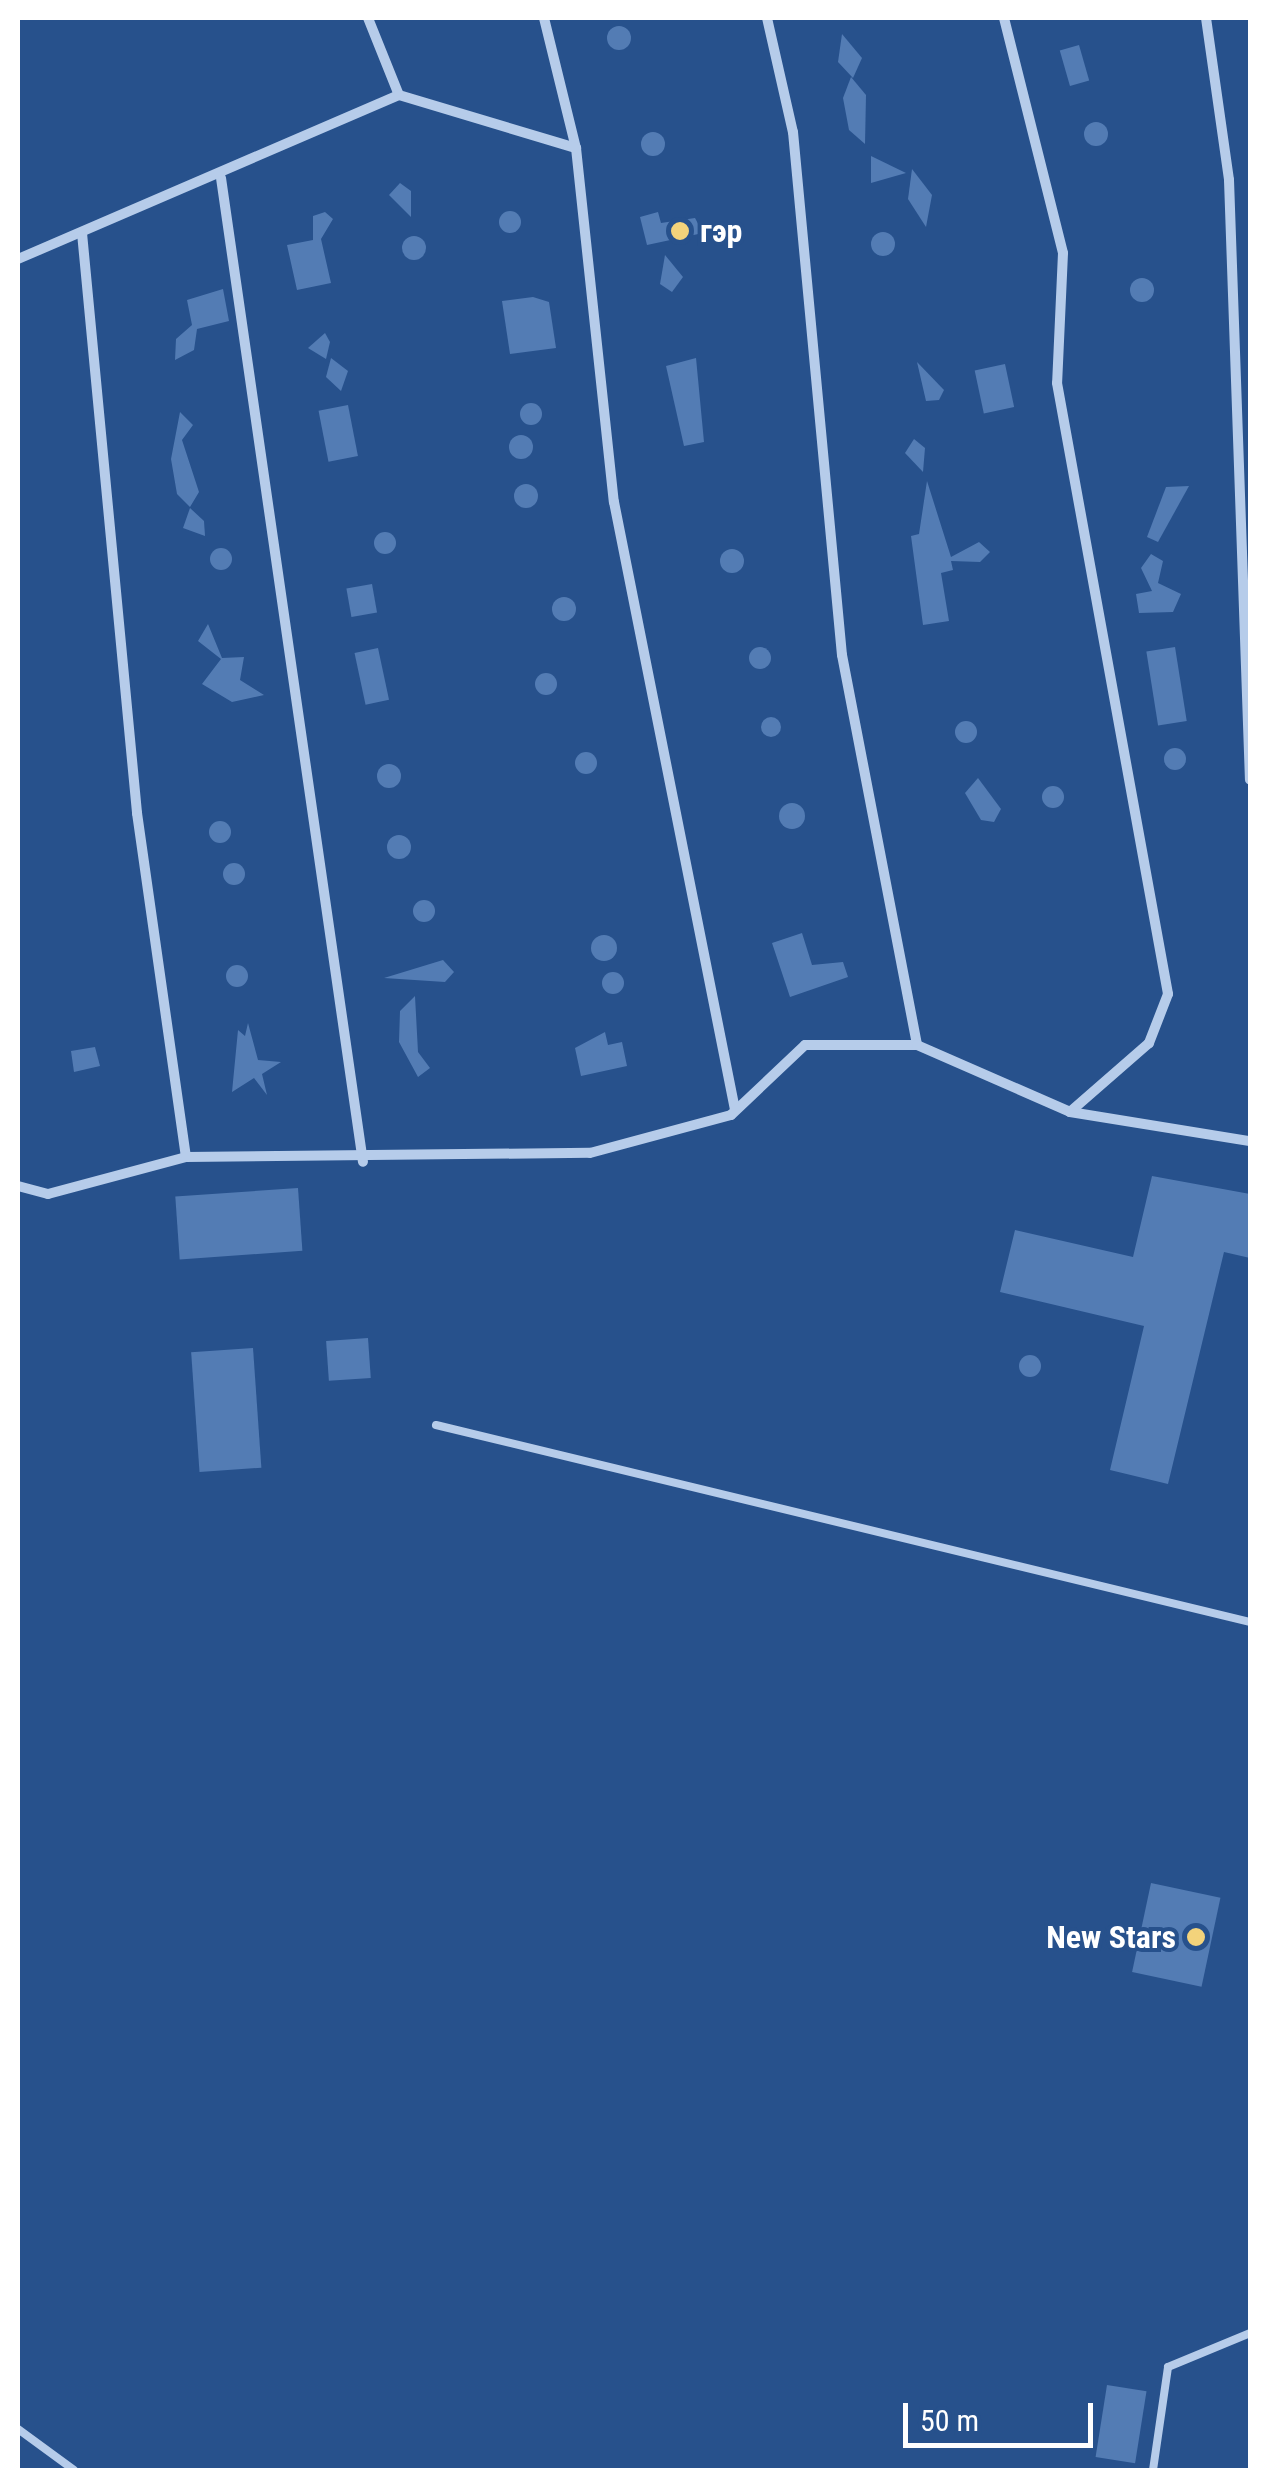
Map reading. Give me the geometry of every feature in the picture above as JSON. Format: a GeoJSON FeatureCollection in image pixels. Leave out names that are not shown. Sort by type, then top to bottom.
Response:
{"type":"FeatureCollection","features":[{"type":"Feature","properties":{"kind":"street"},"geometry":{"type":"LineString","coordinates":[[368,18],[399,95]]}},
{"type":"Feature","properties":{"kind":"street"},"geometry":{"type":"LineString","coordinates":[[544,18],[576,148],[614,502],[735,1110]]}},
{"type":"Feature","properties":{"kind":"street"},"geometry":{"type":"LineString","coordinates":[[766,18],[793,132],[842,655],[918,1045]]}},
{"type":"Feature","properties":{"kind":"street"},"geometry":{"type":"LineString","coordinates":[[1004,18],[1062,253],[1057,383],[1168,994],[1149,1043],[1070,1112]]}},
{"type":"Feature","properties":{"kind":"street"},"geometry":{"type":"LineString","coordinates":[[1206,18],[1229,180],[1250,780]]}},
{"type":"Feature","properties":{"kind":"street"},"geometry":{"type":"LineString","coordinates":[[18,259],[222,178],[399,95],[576,148]]}},
{"type":"Feature","properties":{"kind":"street"},"geometry":{"type":"LineString","coordinates":[[222,178],[362,1162]]}},
{"type":"Feature","properties":{"kind":"street"},"geometry":{"type":"LineString","coordinates":[[82,234],[137,813],[186,1157]]}},
{"type":"Feature","properties":{"kind":"street"},"geometry":{"type":"LineString","coordinates":[[18,1186],[48,1194],[186,1157],[362,1162],[590,1153],[735,1110],[805,1045],[918,1045],[1070,1112],[1250,1141]]}},
{"type":"Feature","properties":{"kind":"lane"},"geometry":{"type":"LineString","coordinates":[[436,1424],[1250,1622]]}},
{"type":"Feature","properties":{"kind":"lane"},"geometry":{"type":"LineString","coordinates":[[1153,2470],[1168,2367],[1250,2333]]}},
{"type":"Feature","properties":{"kind":"lane"},"geometry":{"type":"LineString","coordinates":[[18,2430],[74,2470]]}},
{"type":"Feature","properties":{"kind":"building"},"geometry":{"type":"Polygon","coordinates":[[[619,26],[631,38],[619,50],[607,38],[619,26]]]}},
{"type":"Feature","properties":{"kind":"building"},"geometry":{"type":"Polygon","coordinates":[[[842,34],[862,58],[853,78],[838,62],[842,34]]]}},
{"type":"Feature","properties":{"kind":"building"},"geometry":{"type":"Polygon","coordinates":[[[1079,45],[1089,81],[1070,86],[1060,51],[1079,45]]]}},
{"type":"Feature","properties":{"kind":"building"},"geometry":{"type":"Polygon","coordinates":[[[851,77],[866,95],[865,144],[849,130],[843,98],[851,77]]]}},
{"type":"Feature","properties":{"kind":"building"},"geometry":{"type":"Polygon","coordinates":[[[1096,122],[1108,134],[1096,146],[1084,134],[1096,122]]]}},
{"type":"Feature","properties":{"kind":"building","name":"гэр"},"geometry":{"type":"Polygon","coordinates":[[[653,132],[665,144],[653,156],[641,144],[653,132]]]}},
{"type":"Feature","properties":{"kind":"building"},"geometry":{"type":"Polygon","coordinates":[[[871,156],[906,173],[871,183],[871,156]]]}},
{"type":"Feature","properties":{"kind":"building"},"geometry":{"type":"Polygon","coordinates":[[[912,169],[932,195],[926,227],[908,199],[912,169]]]}},
{"type":"Feature","properties":{"kind":"building"},"geometry":{"type":"Polygon","coordinates":[[[400,183],[411,191],[411,217],[389,195],[400,183]]]}},
{"type":"Feature","properties":{"kind":"building"},"geometry":{"type":"Polygon","coordinates":[[[506,211],[514,211],[521,222],[514,233],[506,233],[499,226],[499,218],[506,211]]]}},
{"type":"Feature","properties":{"kind":"building"},"geometry":{"type":"Polygon","coordinates":[[[325,212],[333,219],[321,239],[331,283],[297,290],[287,245],[313,240],[313,216],[325,212]]]}},
{"type":"Feature","properties":{"kind":"building"},"geometry":{"type":"Polygon","coordinates":[[[658,212],[661,223],[695,218],[703,233],[647,245],[640,217],[658,212]]]}},
{"type":"Feature","properties":{"kind":"building"},"geometry":{"type":"Polygon","coordinates":[[[883,232],[892,235],[892,253],[883,256],[874,253],[871,244],[874,235],[883,232]]]}},
{"type":"Feature","properties":{"kind":"building"},"geometry":{"type":"Polygon","coordinates":[[[414,236],[426,248],[414,260],[402,248],[414,236]]]}},
{"type":"Feature","properties":{"kind":"building"},"geometry":{"type":"Polygon","coordinates":[[[665,255],[683,277],[672,292],[660,284],[665,255]]]}},
{"type":"Feature","properties":{"kind":"building"},"geometry":{"type":"Polygon","coordinates":[[[1142,278],[1154,290],[1142,302],[1130,290],[1142,278]]]}},
{"type":"Feature","properties":{"kind":"building"},"geometry":{"type":"Polygon","coordinates":[[[223,289],[229,321],[197,329],[194,350],[175,360],[176,339],[192,325],[187,300],[223,289]]]}},
{"type":"Feature","properties":{"kind":"building"},"geometry":{"type":"Polygon","coordinates":[[[533,297],[549,302],[556,348],[510,354],[502,301],[533,297]]]}},
{"type":"Feature","properties":{"kind":"building"},"geometry":{"type":"Polygon","coordinates":[[[325,333],[330,342],[326,359],[308,348],[325,333]]]}},
{"type":"Feature","properties":{"kind":"building"},"geometry":{"type":"Polygon","coordinates":[[[331,358],[348,371],[341,391],[326,377],[331,358]]]}},
{"type":"Feature","properties":{"kind":"building"},"geometry":{"type":"Polygon","coordinates":[[[696,358],[704,442],[684,446],[666,366],[696,358]]]}},
{"type":"Feature","properties":{"kind":"building"},"geometry":{"type":"Polygon","coordinates":[[[917,362],[944,390],[939,400],[926,401],[917,362]]]}},
{"type":"Feature","properties":{"kind":"building"},"geometry":{"type":"Polygon","coordinates":[[[1005,364],[1014,407],[984,413],[975,370],[1005,364]]]}},
{"type":"Feature","properties":{"kind":"building"},"geometry":{"type":"Polygon","coordinates":[[[531,403],[539,406],[539,422],[531,425],[523,422],[520,414],[523,406],[531,403]]]}},
{"type":"Feature","properties":{"kind":"building"},"geometry":{"type":"Polygon","coordinates":[[[348,405],[358,456],[328,462],[319,411],[348,405]]]}},
{"type":"Feature","properties":{"kind":"building"},"geometry":{"type":"Polygon","coordinates":[[[180,412],[193,425],[182,440],[199,492],[190,507],[177,494],[171,459],[180,412]]]}},
{"type":"Feature","properties":{"kind":"building"},"geometry":{"type":"Polygon","coordinates":[[[521,435],[530,438],[530,456],[521,459],[512,456],[509,447],[512,438],[521,435]]]}},
{"type":"Feature","properties":{"kind":"building"},"geometry":{"type":"Polygon","coordinates":[[[914,439],[925,448],[923,472],[905,453],[914,439]]]}},
{"type":"Feature","properties":{"kind":"building"},"geometry":{"type":"Polygon","coordinates":[[[927,481],[951,557],[979,542],[990,552],[980,562],[951,561],[953,570],[941,573],[949,621],[923,625],[911,536],[919,534],[927,481]]]}},
{"type":"Feature","properties":{"kind":"building"},"geometry":{"type":"Polygon","coordinates":[[[526,484],[535,487],[535,505],[526,508],[517,505],[514,496],[517,487],[526,484]]]}},
{"type":"Feature","properties":{"kind":"building"},"geometry":{"type":"Polygon","coordinates":[[[1189,486],[1158,542],[1147,537],[1166,487],[1189,486]]]}},
{"type":"Feature","properties":{"kind":"building"},"geometry":{"type":"Polygon","coordinates":[[[190,508],[204,521],[205,536],[183,528],[190,508]]]}},
{"type":"Feature","properties":{"kind":"building"},"geometry":{"type":"Polygon","coordinates":[[[385,532],[393,535],[393,551],[385,554],[377,551],[374,543],[377,535],[385,532]]]}},
{"type":"Feature","properties":{"kind":"building"},"geometry":{"type":"Polygon","coordinates":[[[221,548],[229,551],[229,567],[221,570],[213,567],[210,559],[213,551],[221,548]]]}},
{"type":"Feature","properties":{"kind":"building"},"geometry":{"type":"Polygon","coordinates":[[[732,549],[741,552],[741,570],[732,573],[723,570],[720,561],[723,552],[732,549]]]}},
{"type":"Feature","properties":{"kind":"building"},"geometry":{"type":"Polygon","coordinates":[[[1151,554],[1163,561],[1158,583],[1181,594],[1173,612],[1139,613],[1136,594],[1152,591],[1141,568],[1151,554]]]}},
{"type":"Feature","properties":{"kind":"building"},"geometry":{"type":"Polygon","coordinates":[[[372,584],[377,613],[351,617],[346,589],[372,584]]]}},
{"type":"Feature","properties":{"kind":"building"},"geometry":{"type":"Polygon","coordinates":[[[564,597],[576,609],[564,621],[552,609],[564,597]]]}},
{"type":"Feature","properties":{"kind":"building"},"geometry":{"type":"Polygon","coordinates":[[[208,624],[222,658],[244,657],[240,680],[264,695],[232,702],[202,684],[221,659],[198,641],[208,624]]]}},
{"type":"Feature","properties":{"kind":"building"},"geometry":{"type":"Polygon","coordinates":[[[760,647],[768,650],[768,666],[760,669],[752,666],[749,658],[752,650],[760,647]]]}},
{"type":"Feature","properties":{"kind":"building"},"geometry":{"type":"Polygon","coordinates":[[[1175,647],[1187,721],[1158,726],[1146,652],[1175,647]]]}},
{"type":"Feature","properties":{"kind":"building"},"geometry":{"type":"Polygon","coordinates":[[[378,648],[389,700],[366,705],[355,653],[378,648]]]}},
{"type":"Feature","properties":{"kind":"building"},"geometry":{"type":"Polygon","coordinates":[[[546,673],[554,676],[554,692],[546,695],[538,692],[535,684],[538,676],[546,673]]]}},
{"type":"Feature","properties":{"kind":"building"},"geometry":{"type":"Polygon","coordinates":[[[771,717],[781,727],[771,737],[761,727],[771,717]]]}},
{"type":"Feature","properties":{"kind":"building"},"geometry":{"type":"Polygon","coordinates":[[[966,721],[974,724],[974,740],[966,743],[958,740],[955,732],[958,724],[966,721]]]}},
{"type":"Feature","properties":{"kind":"building"},"geometry":{"type":"Polygon","coordinates":[[[1175,748],[1183,751],[1183,767],[1175,770],[1167,767],[1164,759],[1167,751],[1175,748]]]}},
{"type":"Feature","properties":{"kind":"building"},"geometry":{"type":"Polygon","coordinates":[[[586,752],[594,755],[594,771],[586,774],[578,771],[575,763],[578,755],[586,752]]]}},
{"type":"Feature","properties":{"kind":"building"},"geometry":{"type":"Polygon","coordinates":[[[389,764],[401,776],[389,788],[377,776],[389,764]]]}},
{"type":"Feature","properties":{"kind":"building"},"geometry":{"type":"Polygon","coordinates":[[[978,778],[1001,809],[994,822],[981,820],[965,793],[978,778]]]}},
{"type":"Feature","properties":{"kind":"building"},"geometry":{"type":"Polygon","coordinates":[[[1053,786],[1061,789],[1061,805],[1053,808],[1045,805],[1042,797],[1045,789],[1053,786]]]}},
{"type":"Feature","properties":{"kind":"building"},"geometry":{"type":"Polygon","coordinates":[[[792,803],[801,807],[805,816],[801,825],[792,829],[783,825],[779,816],[783,807],[792,803]]]}},
{"type":"Feature","properties":{"kind":"building"},"geometry":{"type":"Polygon","coordinates":[[[220,821],[228,824],[228,840],[220,843],[212,840],[209,832],[212,824],[220,821]]]}},
{"type":"Feature","properties":{"kind":"building"},"geometry":{"type":"Polygon","coordinates":[[[399,835],[411,847],[399,859],[387,847],[399,835]]]}},
{"type":"Feature","properties":{"kind":"building"},"geometry":{"type":"Polygon","coordinates":[[[234,863],[242,866],[242,882],[234,885],[226,882],[223,874],[226,866],[234,863]]]}},
{"type":"Feature","properties":{"kind":"building"},"geometry":{"type":"Polygon","coordinates":[[[424,900],[432,903],[432,919],[424,922],[416,919],[413,911],[416,903],[424,900]]]}},
{"type":"Feature","properties":{"kind":"building"},"geometry":{"type":"Polygon","coordinates":[[[802,933],[812,965],[843,962],[848,977],[790,997],[772,943],[802,933]]]}},
{"type":"Feature","properties":{"kind":"building"},"geometry":{"type":"Polygon","coordinates":[[[604,935],[613,939],[617,948],[613,957],[604,961],[595,957],[591,948],[595,939],[604,935]]]}},
{"type":"Feature","properties":{"kind":"building"},"geometry":{"type":"Polygon","coordinates":[[[443,960],[454,972],[445,982],[384,978],[443,960]]]}},
{"type":"Feature","properties":{"kind":"building"},"geometry":{"type":"Polygon","coordinates":[[[233,965],[241,965],[248,976],[241,987],[233,987],[226,980],[226,972],[233,965]]]}},
{"type":"Feature","properties":{"kind":"building"},"geometry":{"type":"Polygon","coordinates":[[[613,972],[624,983],[613,994],[602,983],[613,972]]]}},
{"type":"Feature","properties":{"kind":"building"},"geometry":{"type":"Polygon","coordinates":[[[415,996],[418,1052],[430,1068],[418,1077],[399,1042],[400,1011],[415,996]]]}},
{"type":"Feature","properties":{"kind":"building"},"geometry":{"type":"Polygon","coordinates":[[[248,1023],[258,1060],[281,1062],[262,1074],[267,1095],[254,1078],[232,1092],[238,1030],[245,1036],[248,1023]]]}},
{"type":"Feature","properties":{"kind":"building"},"geometry":{"type":"Polygon","coordinates":[[[605,1032],[608,1045],[622,1042],[627,1066],[581,1076],[575,1048],[605,1032]]]}},
{"type":"Feature","properties":{"kind":"building"},"geometry":{"type":"Polygon","coordinates":[[[95,1047],[100,1066],[74,1072],[71,1051],[95,1047]]]}},
{"type":"Feature","properties":{"kind":"building"},"geometry":{"type":"Polygon","coordinates":[[[1152,1176],[1250,1194],[1250,1258],[1224,1252],[1168,1484],[1110,1470],[1144,1326],[1000,1292],[1015,1230],[1133,1257],[1152,1176]]]}},
{"type":"Feature","properties":{"kind":"building"},"geometry":{"type":"Polygon","coordinates":[[[298,1188],[302,1251],[180,1259],[175,1197],[298,1188]]]}},
{"type":"Feature","properties":{"kind":"building"},"geometry":{"type":"Polygon","coordinates":[[[368,1338],[371,1378],[329,1381],[326,1341],[368,1338]]]}},
{"type":"Feature","properties":{"kind":"building"},"geometry":{"type":"Polygon","coordinates":[[[253,1348],[261,1468],[200,1472],[191,1352],[253,1348]]]}},
{"type":"Feature","properties":{"kind":"building"},"geometry":{"type":"Polygon","coordinates":[[[1026,1355],[1034,1355],[1041,1366],[1034,1377],[1026,1377],[1019,1370],[1019,1362],[1026,1355]]]}},
{"type":"Feature","properties":{"kind":"building","name":"New Stars"},"geometry":{"type":"Polygon","coordinates":[[[1151,1883],[1220,1898],[1202,1987],[1132,1972],[1151,1883]]]}},
{"type":"Feature","properties":{"kind":"building"},"geometry":{"type":"Polygon","coordinates":[[[1107,2385],[1147,2391],[1135,2463],[1096,2457],[1107,2385]]]}},
{"type":"Feature","properties":{"kind":"place","name":"гэр"},"geometry":{"type":"Point","coordinates":[680,231]}},
{"type":"Feature","properties":{"kind":"place","name":"New Stars"},"geometry":{"type":"Point","coordinates":[1196,1937]}}]}
